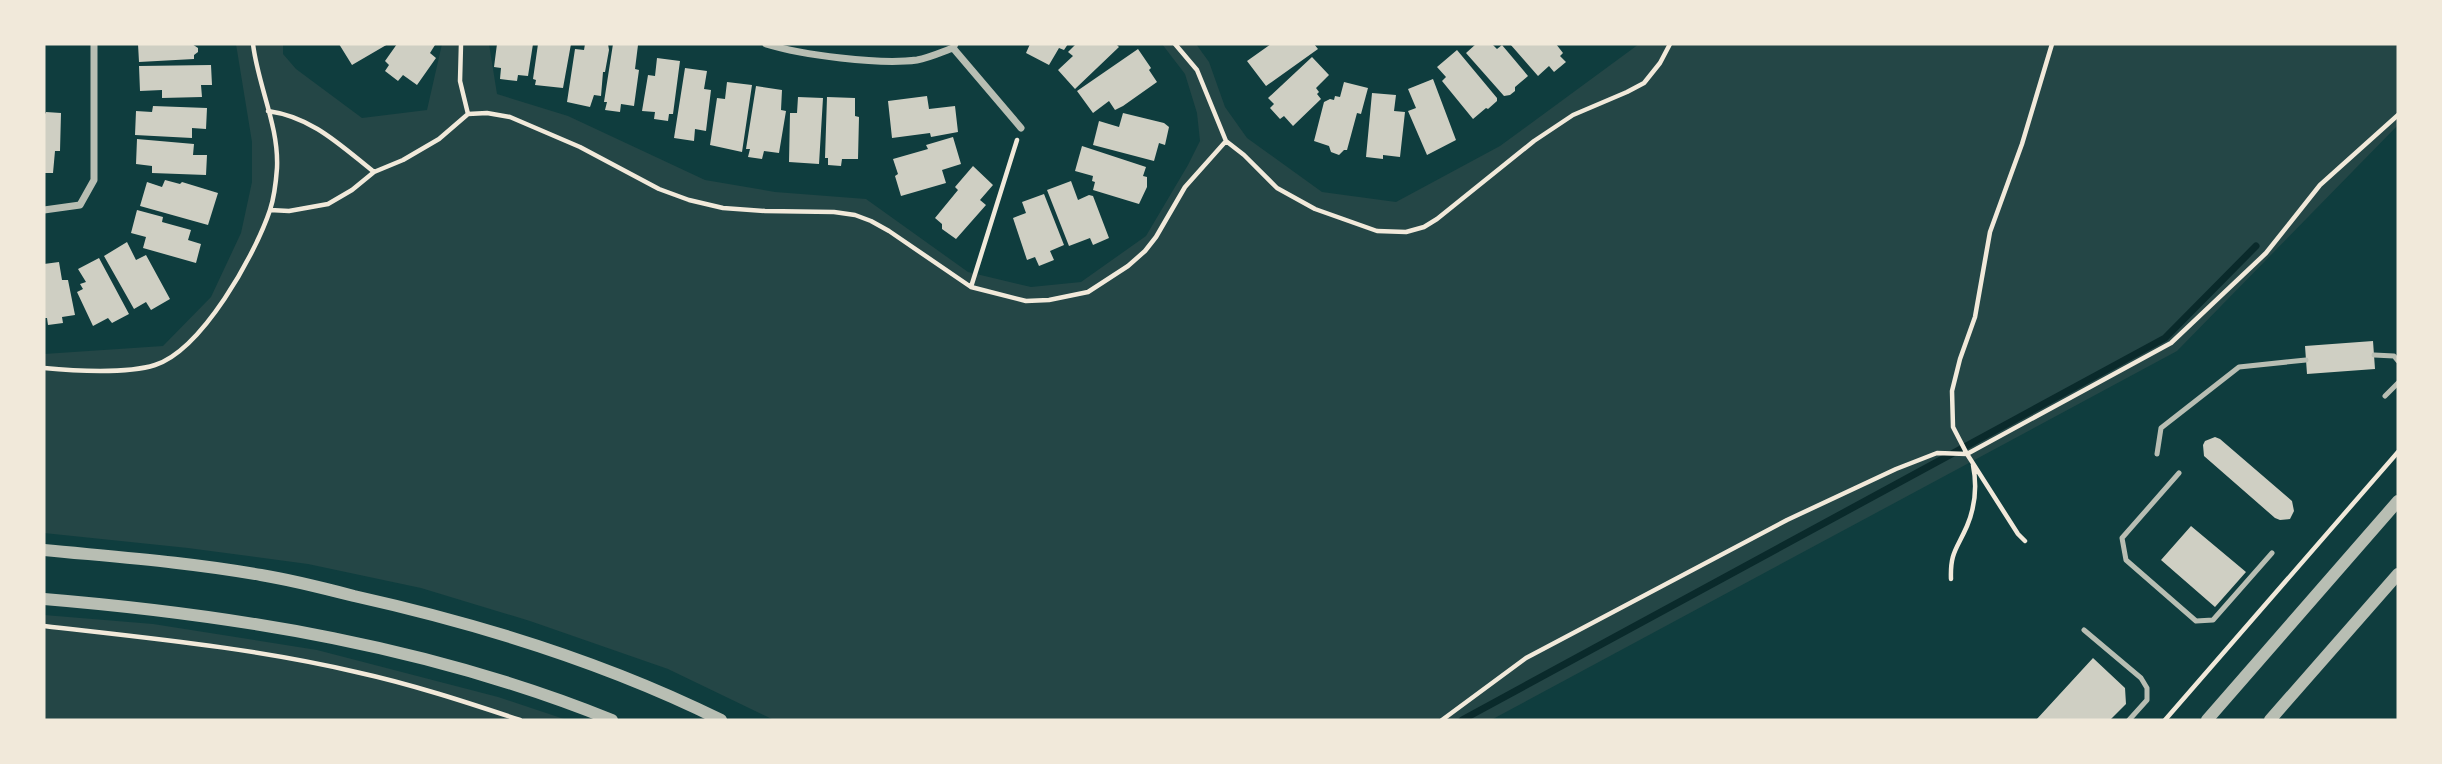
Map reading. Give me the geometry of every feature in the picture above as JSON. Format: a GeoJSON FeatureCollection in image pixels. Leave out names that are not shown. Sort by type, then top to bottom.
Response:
{"type":"FeatureCollection","features":[{"type":"Feature","properties":{"kind":"street"},"geometry":{"type":"LineString","coordinates":[[44,209],[79,205],[94,180],[94,44]]}},
{"type":"Feature","properties":{"kind":"street"},"geometry":{"type":"LineString","coordinates":[[766,44],[785,50],[886,62],[919,60],[954,46],[1021,128]]}},
{"type":"Feature","properties":{"kind":"street"},"geometry":{"type":"LineString","coordinates":[[2207,720],[2398,501]]}},
{"type":"Feature","properties":{"kind":"street"},"geometry":{"type":"LineString","coordinates":[[44,550],[261,575],[437,614],[591,664],[721,720]]}},
{"type":"Feature","properties":{"kind":"street"},"geometry":{"type":"LineString","coordinates":[[2270,720],[2398,574]]}},
{"type":"Feature","properties":{"kind":"street"},"geometry":{"type":"LineString","coordinates":[[44,599],[233,620],[311,634],[418,658],[493,679],[573,704],[612,720]]}},
{"type":"Feature","properties":{"kind":"lane"},"geometry":{"type":"LineString","coordinates":[[2374,355],[2394,356],[2398,360]]}},
{"type":"Feature","properties":{"kind":"lane"},"geometry":{"type":"LineString","coordinates":[[2157,454],[2161,428],[2239,367],[2306,360]]}},
{"type":"Feature","properties":{"kind":"lane"},"geometry":{"type":"LineString","coordinates":[[2385,396],[2398,383]]}},
{"type":"Feature","properties":{"kind":"lane"},"geometry":{"type":"LineString","coordinates":[[2179,473],[2122,538],[2126,560],[2196,621],[2213,620],[2272,554]]}},
{"type":"Feature","properties":{"kind":"lane"},"geometry":{"type":"LineString","coordinates":[[2084,630],[2141,677],[2147,688],[2147,701],[2130,720]]}},
{"type":"Feature","properties":{"kind":"path"},"geometry":{"type":"LineString","coordinates":[[44,368],[126,369],[155,365],[176,354],[205,325],[225,296],[250,255],[270,210],[277,168],[275,131],[255,64],[253,44]]}},
{"type":"Feature","properties":{"kind":"path"},"geometry":{"type":"LineString","coordinates":[[461,44],[460,80],[468,114]]}},
{"type":"Feature","properties":{"kind":"path"},"geometry":{"type":"LineString","coordinates":[[1175,44],[1197,70],[1226,141],[1277,188],[1290,197],[1358,226],[1377,231],[1406,232],[1424,227],[1437,219],[1534,141],[1573,114],[1644,83],[1660,63],[1670,44]]}},
{"type":"Feature","properties":{"kind":"path"},"geometry":{"type":"LineString","coordinates":[[2025,541],[1967,454],[1953,427],[1952,391],[1975,317],[1990,232],[2022,144],[2052,44]]}},
{"type":"Feature","properties":{"kind":"path"},"geometry":{"type":"LineString","coordinates":[[268,111],[297,117],[317,128],[374,173]]}},
{"type":"Feature","properties":{"kind":"path"},"geometry":{"type":"LineString","coordinates":[[270,210],[289,212],[328,204],[374,173],[439,139],[468,114],[487,113],[510,117],[580,147],[659,189],[689,200],[723,208],[834,212],[863,218],[888,231],[971,286],[1026,301],[1069,297],[1088,292],[1128,266],[1156,237],[1185,187],[1226,141]]}},
{"type":"Feature","properties":{"kind":"path"},"geometry":{"type":"LineString","coordinates":[[1442,720],[1526,658],[1787,520],[1896,469],[1937,453],[1967,454],[2171,344],[2266,253],[2320,185],[2398,115]]}},
{"type":"Feature","properties":{"kind":"path"},"geometry":{"type":"LineString","coordinates":[[971,286],[1021,128]]}},
{"type":"Feature","properties":{"kind":"path"},"geometry":{"type":"LineString","coordinates":[[2165,720],[2398,452]]}},
{"type":"Feature","properties":{"kind":"path"},"geometry":{"type":"LineString","coordinates":[[1951,579],[1952,553],[1968,524],[1977,485],[1973,461]]}},
{"type":"Feature","properties":{"kind":"path"},"geometry":{"type":"LineString","coordinates":[[44,626],[231,649],[356,671],[520,720]]}},
{"type":"Feature","properties":{"kind":"shaded area"},"geometry":{"type":"Polygon","coordinates":[[[236,44],[283,44],[283,54],[296,69],[362,118],[427,110],[442,44],[489,44],[497,94],[568,116],[705,180],[775,192],[866,199],[968,272],[1031,287],[1081,282],[1146,236],[1188,165],[1200,141],[1197,113],[1185,74],[1162,44],[1196,44],[1209,62],[1225,107],[1247,138],[1322,192],[1396,202],[1500,146],[1639,44],[2398,44],[2398,125],[2177,351],[1491,720],[774,720],[668,669],[530,621],[421,588],[308,564],[44,533],[44,354],[163,346],[211,297],[241,233],[252,182],[252,142],[236,44]]]}},
{"type":"Feature","properties":{"kind":"shaded area"},"geometry":{"type":"Polygon","coordinates":[[[44,615],[153,624],[317,650],[498,697],[567,720],[44,720],[44,615]]]}},
{"type":"Feature","properties":{"kind":"building"},"geometry":{"type":"Polygon","coordinates":[[[138,44],[192,44],[198,48],[198,52],[194,59],[139,62],[138,44]]]}},
{"type":"Feature","properties":{"kind":"building"},"geometry":{"type":"Polygon","coordinates":[[[339,44],[388,44],[352,65],[339,44]]]}},
{"type":"Feature","properties":{"kind":"building"},"geometry":{"type":"Polygon","coordinates":[[[397,44],[435,45],[430,53],[436,58],[417,85],[403,75],[398,81],[385,71],[389,65],[385,61],[397,44]]]}},
{"type":"Feature","properties":{"kind":"building"},"geometry":{"type":"Polygon","coordinates":[[[497,44],[533,44],[528,76],[518,75],[517,81],[500,79],[501,68],[494,67],[497,44]]]}},
{"type":"Feature","properties":{"kind":"building"},"geometry":{"type":"Polygon","coordinates":[[[538,44],[571,44],[563,88],[535,85],[536,80],[533,79],[538,44]]]}},
{"type":"Feature","properties":{"kind":"building"},"geometry":{"type":"Polygon","coordinates":[[[585,44],[608,44],[609,50],[603,72],[601,96],[594,95],[590,107],[567,102],[575,49],[584,50],[585,44]]]}},
{"type":"Feature","properties":{"kind":"building"},"geometry":{"type":"Polygon","coordinates":[[[613,44],[638,45],[635,69],[639,70],[634,106],[621,104],[620,112],[605,110],[607,102],[604,102],[613,44]]]}},
{"type":"Feature","properties":{"kind":"building"},"geometry":{"type":"Polygon","coordinates":[[[1030,44],[1068,44],[1064,50],[1059,48],[1049,65],[1026,53],[1030,44]]]}},
{"type":"Feature","properties":{"kind":"building"},"geometry":{"type":"Polygon","coordinates":[[[1076,44],[1116,44],[1119,47],[1075,89],[1058,70],[1073,56],[1068,52],[1076,44]]]}},
{"type":"Feature","properties":{"kind":"building"},"geometry":{"type":"Polygon","coordinates":[[[1271,44],[1314,44],[1318,49],[1266,86],[1247,61],[1271,44]]]}},
{"type":"Feature","properties":{"kind":"building"},"geometry":{"type":"Polygon","coordinates":[[[1476,44],[1492,44],[1497,49],[1502,45],[1528,76],[1510,95],[1504,96],[1466,53],[1476,44]]]}},
{"type":"Feature","properties":{"kind":"building"},"geometry":{"type":"Polygon","coordinates":[[[1510,44],[1556,44],[1563,53],[1560,56],[1566,62],[1554,72],[1549,66],[1538,76],[1510,44]]]}},
{"type":"Feature","properties":{"kind":"building"},"geometry":{"type":"Polygon","coordinates":[[[1138,49],[1157,82],[1115,110],[1109,101],[1093,113],[1077,91],[1138,49]]]}},
{"type":"Feature","properties":{"kind":"building"},"geometry":{"type":"Polygon","coordinates":[[[1457,50],[1497,98],[1488,109],[1473,119],[1442,81],[1446,77],[1437,67],[1457,50]]]}},
{"type":"Feature","properties":{"kind":"building"},"geometry":{"type":"Polygon","coordinates":[[[1312,57],[1329,75],[1316,88],[1321,99],[1293,126],[1284,116],[1280,119],[1270,108],[1274,104],[1268,98],[1312,57]]]}},
{"type":"Feature","properties":{"kind":"building"},"geometry":{"type":"Polygon","coordinates":[[[657,58],[680,61],[673,114],[669,114],[668,121],[654,119],[655,112],[642,111],[648,75],[655,76],[657,58]]]}},
{"type":"Feature","properties":{"kind":"building"},"geometry":{"type":"Polygon","coordinates":[[[211,65],[212,85],[201,85],[202,97],[162,98],[162,90],[140,91],[139,66],[211,65]]]}},
{"type":"Feature","properties":{"kind":"building"},"geometry":{"type":"Polygon","coordinates":[[[685,68],[707,71],[704,89],[711,90],[706,131],[695,129],[694,141],[674,138],[685,68]]]}},
{"type":"Feature","properties":{"kind":"building"},"geometry":{"type":"Polygon","coordinates":[[[1433,79],[1456,140],[1427,155],[1408,111],[1416,108],[1408,89],[1433,79]]]}},
{"type":"Feature","properties":{"kind":"building"},"geometry":{"type":"Polygon","coordinates":[[[727,82],[752,85],[742,152],[710,145],[717,98],[725,99],[727,82]]]}},
{"type":"Feature","properties":{"kind":"building"},"geometry":{"type":"Polygon","coordinates":[[[1344,82],[1368,88],[1361,114],[1357,113],[1347,150],[1339,155],[1331,152],[1329,146],[1314,141],[1324,102],[1334,100],[1335,96],[1340,97],[1344,82]]]}},
{"type":"Feature","properties":{"kind":"building"},"geometry":{"type":"Polygon","coordinates":[[[756,86],[782,90],[781,110],[786,111],[779,153],[764,151],[762,159],[748,157],[750,149],[746,149],[756,86]]]}},
{"type":"Feature","properties":{"kind":"building"},"geometry":{"type":"Polygon","coordinates":[[[1372,93],[1396,95],[1394,111],[1405,112],[1400,157],[1366,157],[1372,93]]]}},
{"type":"Feature","properties":{"kind":"building"},"geometry":{"type":"Polygon","coordinates":[[[927,96],[929,109],[955,106],[958,132],[931,137],[930,133],[892,138],[888,101],[927,96]]]}},
{"type":"Feature","properties":{"kind":"building"},"geometry":{"type":"Polygon","coordinates":[[[798,97],[823,98],[819,164],[789,162],[790,113],[797,113],[798,97]]]}},
{"type":"Feature","properties":{"kind":"building"},"geometry":{"type":"Polygon","coordinates":[[[827,97],[855,98],[855,116],[859,117],[858,159],[842,159],[841,166],[828,165],[828,158],[825,158],[827,97]]]}},
{"type":"Feature","properties":{"kind":"building"},"geometry":{"type":"Polygon","coordinates":[[[153,106],[207,108],[206,129],[192,128],[192,138],[135,135],[136,111],[152,112],[153,106]]]}},
{"type":"Feature","properties":{"kind":"building"},"geometry":{"type":"Polygon","coordinates":[[[46,112],[61,113],[60,151],[55,151],[53,173],[44,173],[46,112]]]}},
{"type":"Feature","properties":{"kind":"building"},"geometry":{"type":"Polygon","coordinates":[[[1123,113],[1164,123],[1169,127],[1165,145],[1159,143],[1154,161],[1093,145],[1099,121],[1119,127],[1123,113]]]}},
{"type":"Feature","properties":{"kind":"building"},"geometry":{"type":"Polygon","coordinates":[[[953,137],[961,164],[942,170],[946,183],[901,196],[893,159],[928,149],[926,145],[953,137]]]}},
{"type":"Feature","properties":{"kind":"building"},"geometry":{"type":"Polygon","coordinates":[[[137,139],[194,144],[193,155],[207,155],[206,175],[152,173],[152,166],[136,164],[137,139]]]}},
{"type":"Feature","properties":{"kind":"building"},"geometry":{"type":"Polygon","coordinates":[[[1082,146],[1146,167],[1143,176],[1147,177],[1147,187],[1139,204],[1093,190],[1093,176],[1075,171],[1082,146]]]}},
{"type":"Feature","properties":{"kind":"building"},"geometry":{"type":"Polygon","coordinates":[[[973,166],[993,185],[980,200],[986,205],[956,239],[942,229],[942,224],[935,218],[958,190],[955,187],[973,166]]]}},
{"type":"Feature","properties":{"kind":"building"},"geometry":{"type":"Polygon","coordinates":[[[165,180],[180,184],[182,182],[218,193],[208,225],[140,206],[147,182],[162,187],[165,180]]]}},
{"type":"Feature","properties":{"kind":"building"},"geometry":{"type":"Polygon","coordinates":[[[1071,181],[1078,200],[1093,196],[1109,238],[1093,245],[1090,238],[1069,246],[1047,190],[1071,181]]]}},
{"type":"Feature","properties":{"kind":"building"},"geometry":{"type":"Polygon","coordinates":[[[1044,194],[1064,245],[1050,251],[1054,260],[1039,266],[1035,257],[1027,260],[1013,218],[1026,213],[1022,202],[1044,194]]]}},
{"type":"Feature","properties":{"kind":"building"},"geometry":{"type":"Polygon","coordinates":[[[137,210],[163,217],[162,222],[191,230],[188,240],[201,244],[196,263],[143,248],[146,237],[131,233],[137,210]]]}},
{"type":"Feature","properties":{"kind":"building"},"geometry":{"type":"Polygon","coordinates":[[[127,242],[136,260],[146,255],[170,299],[151,310],[146,302],[134,309],[104,256],[127,242]]]}},
{"type":"Feature","properties":{"kind":"building"},"geometry":{"type":"Polygon","coordinates":[[[99,258],[129,314],[112,323],[108,318],[93,326],[77,292],[83,289],[80,284],[86,282],[78,269],[99,258]]]}},
{"type":"Feature","properties":{"kind":"building"},"geometry":{"type":"Polygon","coordinates":[[[59,262],[62,280],[68,280],[75,315],[62,317],[63,323],[48,325],[47,318],[44,318],[44,264],[59,262]]]}},
{"type":"Feature","properties":{"kind":"building"},"geometry":{"type":"Polygon","coordinates":[[[2373,341],[2375,369],[2307,374],[2305,346],[2373,341]]]}},
{"type":"Feature","properties":{"kind":"building"},"geometry":{"type":"Polygon","coordinates":[[[2215,437],[2292,501],[2294,511],[2290,519],[2275,518],[2204,456],[2205,441],[2215,437]]]}},
{"type":"Feature","properties":{"kind":"building"},"geometry":{"type":"Polygon","coordinates":[[[2191,526],[2246,572],[2215,607],[2161,560],[2191,526]]]}},
{"type":"Feature","properties":{"kind":"building"},"geometry":{"type":"Polygon","coordinates":[[[2093,658],[2125,688],[2126,704],[2110,720],[2036,720],[2093,658]]]}},
{"type":"Feature","properties":{"kind":"waterway"},"geometry":{"type":"LineString","coordinates":[[1462,720],[2165,338],[2256,246]]}}]}
